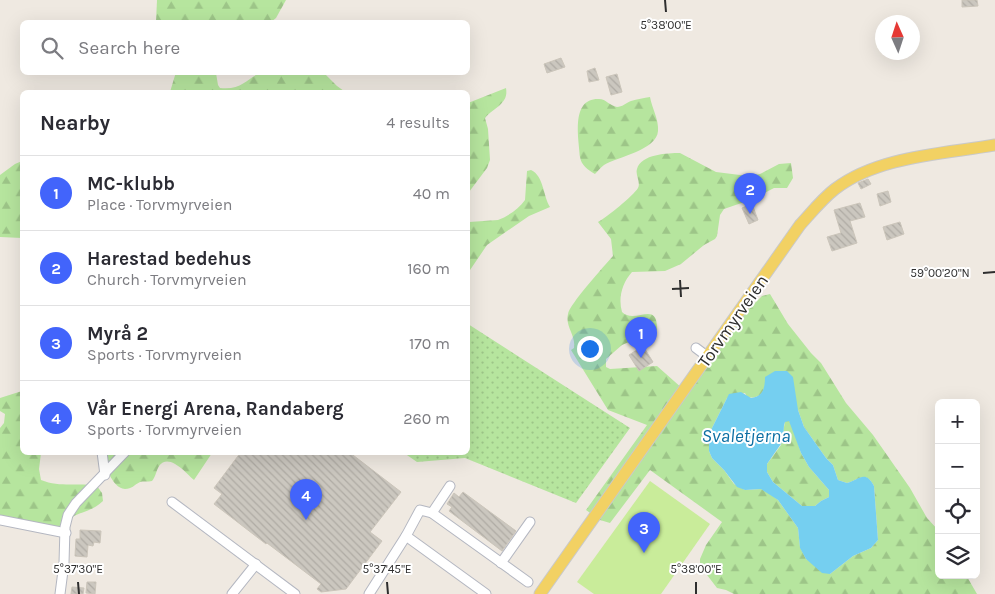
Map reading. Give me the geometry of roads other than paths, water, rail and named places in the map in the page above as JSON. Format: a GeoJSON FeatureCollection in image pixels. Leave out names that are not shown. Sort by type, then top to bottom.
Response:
{"type":"FeatureCollection","features":[{"type":"Feature","properties":{"kind":"main road","name":"Torvmyrveien"},"geometry":{"type":"LineString","coordinates":[[540,594],[800,225],[834,190],[854,176],[882,165],[995,145]]}},
{"type":"Feature","properties":{"kind":"street"},"geometry":{"type":"LineString","coordinates":[[696,348],[708,357]]}},
{"type":"Feature","properties":{"kind":"street"},"geometry":{"type":"LineString","coordinates":[[102,455],[105,475]]}},
{"type":"Feature","properties":{"kind":"street"},"geometry":{"type":"LineString","coordinates":[[60,594],[64,562],[65,527],[68,515],[76,503],[122,455]]}},
{"type":"Feature","properties":{"kind":"street"},"geometry":{"type":"LineString","coordinates":[[432,513],[450,486]]}},
{"type":"Feature","properties":{"kind":"street"},"geometry":{"type":"LineString","coordinates":[[172,502],[295,594]]}},
{"type":"Feature","properties":{"kind":"street"},"geometry":{"type":"LineString","coordinates":[[369,594],[406,536],[420,510],[432,513],[528,582]]}},
{"type":"Feature","properties":{"kind":"street"},"geometry":{"type":"LineString","coordinates":[[0,520],[66,534]]}},
{"type":"Feature","properties":{"kind":"street"},"geometry":{"type":"LineString","coordinates":[[501,563],[530,522]]}},
{"type":"Feature","properties":{"kind":"street"},"geometry":{"type":"LineString","coordinates":[[406,536],[486,594]]}},
{"type":"Feature","properties":{"kind":"street"},"geometry":{"type":"LineString","coordinates":[[232,594],[256,564]]}},
{"type":"Feature","properties":{"kind":"water","name":"Svaletjerna"},"geometry":{"type":"Polygon","coordinates":[[[775,371],[787,371],[793,377],[798,410],[804,427],[833,465],[838,480],[847,483],[865,477],[874,486],[878,540],[871,548],[853,556],[830,574],[822,573],[806,559],[800,548],[798,528],[778,500],[761,489],[745,490],[737,487],[712,458],[709,451],[709,434],[729,394],[741,392],[751,398],[758,396],[764,388],[765,377],[775,371]],[[789,421],[785,422],[783,441],[767,464],[767,472],[773,482],[802,506],[815,506],[829,497],[829,490],[809,467],[801,453],[789,421]]]}},
{"type":"Feature","properties":{"kind":"place","name":"Harestad bedehus"},"geometry":{"type":"Point","coordinates":[750,214]}},
{"type":"Feature","properties":{"kind":"place","name":"MC-klubb"},"geometry":{"type":"Point","coordinates":[641,358]}},
{"type":"Feature","properties":{"kind":"place","name":"Vår Energi Arena, Randaberg"},"geometry":{"type":"Point","coordinates":[306,520]}},
{"type":"Feature","properties":{"kind":"place","name":"Myrå 2"},"geometry":{"type":"Point","coordinates":[644,553]}}]}
